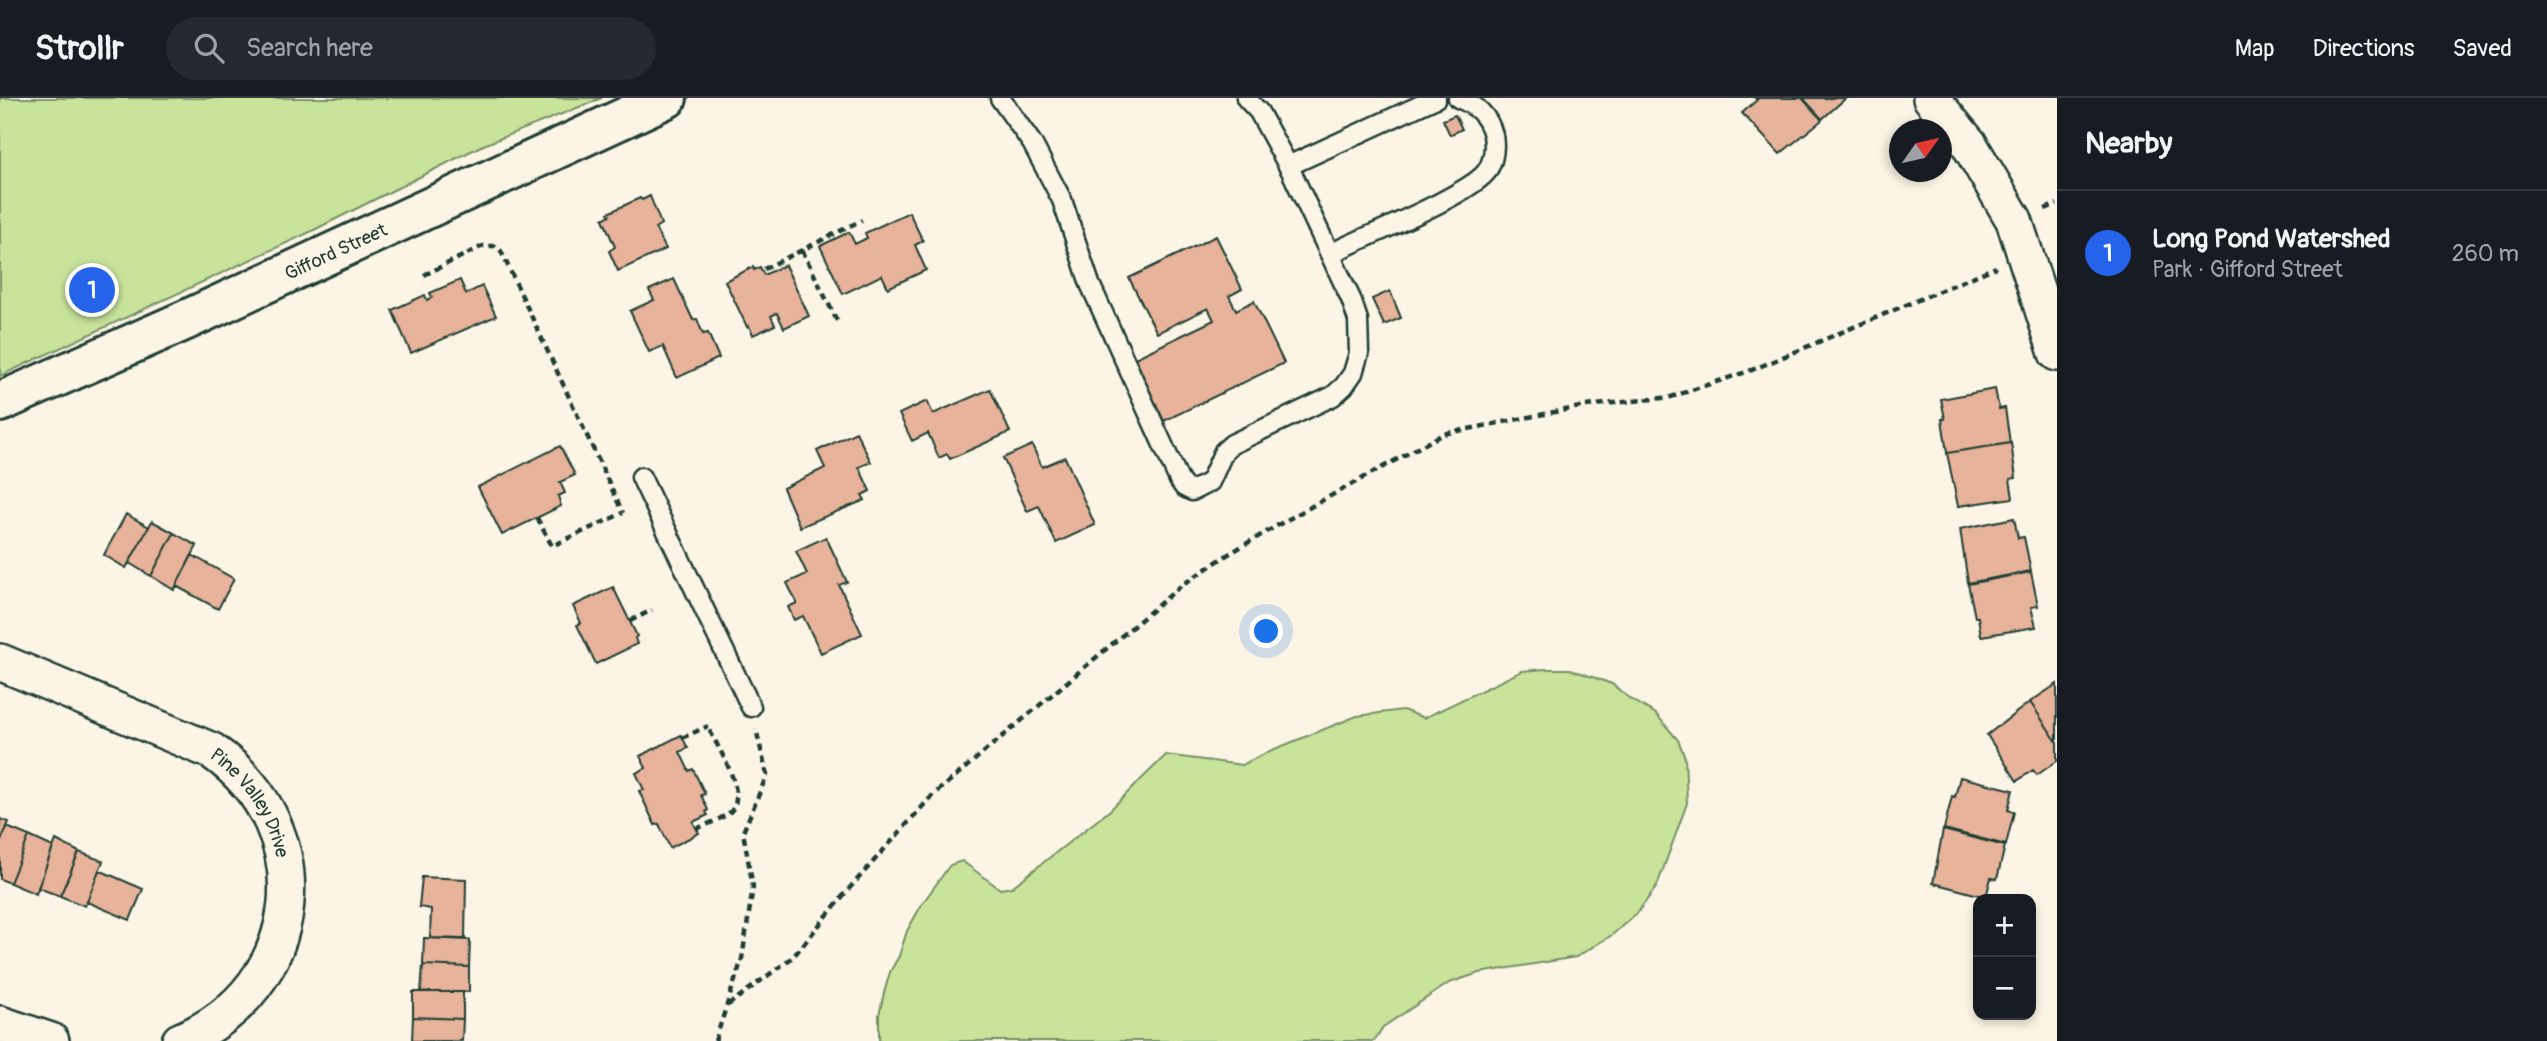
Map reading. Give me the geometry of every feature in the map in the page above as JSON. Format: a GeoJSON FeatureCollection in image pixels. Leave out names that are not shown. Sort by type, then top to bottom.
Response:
{"type":"FeatureCollection","features":[{"type":"Feature","properties":{"kind":"main road","name":"Gifford Street"},"geometry":{"type":"LineString","coordinates":[[0,402],[186,320],[667,98]]}},
{"type":"Feature","properties":{"kind":"street"},"geometry":{"type":"LineString","coordinates":[[1931,98],[1969,144],[2014,220],[2057,353]]}},
{"type":"Feature","properties":{"kind":"street","name":"Pine Valley Drive"},"geometry":{"type":"LineString","coordinates":[[0,662],[212,751],[232,765],[271,818],[282,846],[287,878],[286,910],[274,954],[221,1031],[203,1031],[180,1041]]}},
{"type":"Feature","properties":{"kind":"street"},"geometry":{"type":"LineString","coordinates":[[0,1024],[51,1041]]}},
{"type":"Feature","properties":{"kind":"lane"},"geometry":{"type":"LineString","coordinates":[[1000,98],[1048,170],[1069,218],[1090,284],[1179,480],[1184,487],[1192,491],[1210,482],[1224,451],[1232,444],[1333,396],[1353,373],[1359,353],[1358,320],[1351,299],[1288,166],[1259,112],[1246,98]]}},
{"type":"Feature","properties":{"kind":"lane"},"geometry":{"type":"LineString","coordinates":[[1288,166],[1436,98]]}},
{"type":"Feature","properties":{"kind":"lane"},"geometry":{"type":"LineString","coordinates":[[1329,254],[1464,190],[1486,172],[1494,152],[1492,130],[1479,108],[1458,98]]}},
{"type":"Feature","properties":{"kind":"lane"},"geometry":{"type":"LineString","coordinates":[[641,477],[751,707]]}},
{"type":"Feature","properties":{"kind":"path"},"geometry":{"type":"LineString","coordinates":[[764,269],[862,220]]}},
{"type":"Feature","properties":{"kind":"path"},"geometry":{"type":"LineString","coordinates":[[424,275],[483,246],[495,246],[501,251],[623,513]]}},
{"type":"Feature","properties":{"kind":"path"},"geometry":{"type":"LineString","coordinates":[[802,250],[839,325]]}},
{"type":"Feature","properties":{"kind":"path"},"geometry":{"type":"LineString","coordinates":[[727,1005],[793,957],[932,796],[1182,585],[1285,521],[1443,434],[1585,405],[1671,397],[1752,370],[2026,254]]}},
{"type":"Feature","properties":{"kind":"path"},"geometry":{"type":"LineString","coordinates":[[537,518],[552,546],[652,499]]}},
{"type":"Feature","properties":{"kind":"path"},"geometry":{"type":"LineString","coordinates":[[630,621],[652,610]]}},
{"type":"Feature","properties":{"kind":"path"},"geometry":{"type":"LineString","coordinates":[[715,1041],[742,959],[753,887],[743,832],[767,775],[751,707]]}},
{"type":"Feature","properties":{"kind":"path"},"geometry":{"type":"LineString","coordinates":[[682,738],[708,727],[736,785],[738,797],[727,814],[696,829]]}},
{"type":"Feature","properties":{"kind":"green space"},"geometry":{"type":"Polygon","coordinates":[[[0,98],[602,98],[481,146],[310,232],[0,376],[0,98]]]}},
{"type":"Feature","properties":{"kind":"green space"},"geometry":{"type":"Polygon","coordinates":[[[1570,669],[1612,684],[1630,699],[1656,714],[1678,740],[1685,757],[1687,803],[1657,886],[1638,912],[1612,935],[1576,957],[1479,973],[1449,983],[1383,1027],[1374,1041],[879,1041],[879,1015],[890,972],[922,904],[950,865],[962,861],[1000,889],[1012,887],[1109,811],[1166,755],[1242,765],[1357,716],[1403,710],[1424,718],[1522,671],[1570,669]]]}},
{"type":"Feature","properties":{"kind":"building"},"geometry":{"type":"Polygon","coordinates":[[[1755,98],[1802,98],[1822,120],[1780,154],[1742,113],[1757,100],[1755,98]]]}},
{"type":"Feature","properties":{"kind":"building"},"geometry":{"type":"Polygon","coordinates":[[[1803,98],[1846,98],[1822,119],[1803,98]]]}},
{"type":"Feature","properties":{"kind":"building"},"geometry":{"type":"Polygon","coordinates":[[[1455,115],[1462,129],[1450,135],[1443,120],[1455,115]]]}},
{"type":"Feature","properties":{"kind":"building"},"geometry":{"type":"Polygon","coordinates":[[[650,196],[661,224],[655,228],[666,249],[618,271],[609,251],[615,247],[603,219],[610,215],[608,213],[650,196]]]}},
{"type":"Feature","properties":{"kind":"building"},"geometry":{"type":"Polygon","coordinates":[[[909,212],[923,241],[915,245],[926,270],[888,288],[882,275],[843,294],[820,246],[849,232],[855,244],[867,238],[865,233],[909,212]]]}},
{"type":"Feature","properties":{"kind":"building"},"geometry":{"type":"Polygon","coordinates":[[[1216,236],[1242,289],[1229,296],[1236,310],[1254,301],[1284,363],[1164,421],[1133,359],[1214,320],[1208,308],[1157,333],[1129,278],[1216,236]]]}},
{"type":"Feature","properties":{"kind":"building"},"geometry":{"type":"Polygon","coordinates":[[[785,265],[809,316],[784,328],[777,313],[771,316],[775,325],[753,335],[725,281],[753,267],[754,270],[760,267],[764,275],[785,265]]]}},
{"type":"Feature","properties":{"kind":"building"},"geometry":{"type":"Polygon","coordinates":[[[674,279],[693,320],[697,319],[703,334],[708,333],[719,358],[677,378],[663,346],[649,352],[630,311],[654,300],[649,290],[674,279]]]}},
{"type":"Feature","properties":{"kind":"building"},"geometry":{"type":"Polygon","coordinates":[[[460,280],[466,294],[482,286],[496,316],[411,353],[392,310],[425,295],[427,300],[432,297],[430,293],[460,280]]]}},
{"type":"Feature","properties":{"kind":"building"},"geometry":{"type":"Polygon","coordinates":[[[1390,291],[1401,318],[1384,325],[1372,299],[1390,291]]]}},
{"type":"Feature","properties":{"kind":"building"},"geometry":{"type":"Polygon","coordinates":[[[990,389],[1010,432],[950,459],[947,454],[939,458],[928,433],[912,441],[899,414],[927,401],[933,414],[990,389]]]}},
{"type":"Feature","properties":{"kind":"building"},"geometry":{"type":"Polygon","coordinates":[[[1995,389],[1999,409],[2005,408],[2010,443],[1947,453],[1941,399],[1995,389]]]}},
{"type":"Feature","properties":{"kind":"building"},"geometry":{"type":"Polygon","coordinates":[[[856,432],[871,462],[859,467],[870,491],[862,495],[865,500],[800,527],[783,488],[825,468],[817,451],[856,432]]]}},
{"type":"Feature","properties":{"kind":"building"},"geometry":{"type":"Polygon","coordinates":[[[2011,443],[2016,478],[2010,479],[2013,498],[1958,506],[1947,453],[2011,443]]]}},
{"type":"Feature","properties":{"kind":"building"},"geometry":{"type":"Polygon","coordinates":[[[1032,445],[1042,467],[1065,457],[1095,525],[1056,543],[1039,506],[1027,511],[1003,458],[1032,445]]]}},
{"type":"Feature","properties":{"kind":"building"},"geometry":{"type":"Polygon","coordinates":[[[560,446],[575,475],[560,482],[565,493],[558,496],[561,506],[502,535],[478,487],[560,446]]]}},
{"type":"Feature","properties":{"kind":"building"},"geometry":{"type":"Polygon","coordinates":[[[126,514],[149,527],[126,568],[104,555],[126,514]]]}},
{"type":"Feature","properties":{"kind":"building"},"geometry":{"type":"Polygon","coordinates":[[[2014,518],[2018,538],[2024,537],[2031,571],[1968,583],[1960,529],[2014,518]]]}},
{"type":"Feature","properties":{"kind":"building"},"geometry":{"type":"Polygon","coordinates":[[[152,521],[174,533],[151,576],[129,563],[152,521]]]}},
{"type":"Feature","properties":{"kind":"building"},"geometry":{"type":"Polygon","coordinates":[[[174,533],[197,546],[174,590],[151,576],[174,533]]]}},
{"type":"Feature","properties":{"kind":"building"},"geometry":{"type":"Polygon","coordinates":[[[826,537],[847,582],[839,585],[862,634],[821,653],[803,616],[794,620],[788,607],[797,603],[787,583],[807,574],[796,551],[826,537]]]}},
{"type":"Feature","properties":{"kind":"building"},"geometry":{"type":"Polygon","coordinates":[[[192,555],[234,579],[218,609],[176,586],[192,555]]]}},
{"type":"Feature","properties":{"kind":"building"},"geometry":{"type":"Polygon","coordinates":[[[2031,572],[2038,606],[2031,607],[2036,627],[1981,636],[1968,584],[2031,572]]]}},
{"type":"Feature","properties":{"kind":"building"},"geometry":{"type":"Polygon","coordinates":[[[613,587],[637,636],[637,644],[596,664],[577,625],[581,623],[573,606],[613,587]]]}},
{"type":"Feature","properties":{"kind":"building"},"geometry":{"type":"Polygon","coordinates":[[[2057,684],[2057,742],[2030,702],[2057,684]]]}},
{"type":"Feature","properties":{"kind":"building"},"geometry":{"type":"Polygon","coordinates":[[[2030,702],[2057,742],[2057,761],[2037,775],[2033,770],[2017,781],[1987,735],[2030,702]]]}},
{"type":"Feature","properties":{"kind":"building"},"geometry":{"type":"Polygon","coordinates":[[[681,735],[688,748],[680,752],[689,771],[693,769],[705,794],[701,795],[708,815],[693,822],[699,833],[670,848],[659,824],[655,825],[639,791],[644,790],[636,773],[646,768],[640,756],[681,735]]]}},
{"type":"Feature","properties":{"kind":"building"},"geometry":{"type":"Polygon","coordinates":[[[1960,777],[2013,790],[2008,810],[2014,812],[2006,845],[1944,829],[1960,777]]]}},
{"type":"Feature","properties":{"kind":"building"},"geometry":{"type":"Polygon","coordinates":[[[0,819],[9,822],[0,843],[0,819]]]}},
{"type":"Feature","properties":{"kind":"building"},"geometry":{"type":"Polygon","coordinates":[[[7,827],[29,836],[10,883],[0,879],[0,843],[7,827]]]}},
{"type":"Feature","properties":{"kind":"building"},"geometry":{"type":"Polygon","coordinates":[[[1943,830],[2005,846],[1997,879],[1991,878],[1987,894],[1975,894],[1933,883],[1943,830]]]}},
{"type":"Feature","properties":{"kind":"building"},"geometry":{"type":"Polygon","coordinates":[[[29,836],[53,847],[36,894],[10,883],[29,836]]]}},
{"type":"Feature","properties":{"kind":"building"},"geometry":{"type":"Polygon","coordinates":[[[56,840],[79,852],[60,896],[38,888],[56,840]]]}},
{"type":"Feature","properties":{"kind":"building"},"geometry":{"type":"Polygon","coordinates":[[[79,852],[103,861],[85,906],[60,896],[79,852]]]}},
{"type":"Feature","properties":{"kind":"building"},"geometry":{"type":"Polygon","coordinates":[[[99,870],[143,889],[130,920],[87,902],[99,870]]]}},
{"type":"Feature","properties":{"kind":"building"},"geometry":{"type":"Polygon","coordinates":[[[422,877],[466,879],[465,939],[430,938],[431,909],[419,907],[422,877]]]}},
{"type":"Feature","properties":{"kind":"building"},"geometry":{"type":"Polygon","coordinates":[[[424,938],[470,940],[469,967],[423,965],[424,938]]]}},
{"type":"Feature","properties":{"kind":"building"},"geometry":{"type":"Polygon","coordinates":[[[423,965],[469,967],[469,992],[421,992],[423,965]]]}},
{"type":"Feature","properties":{"kind":"building"},"geometry":{"type":"Polygon","coordinates":[[[413,992],[463,992],[463,1019],[413,1017],[413,992]]]}},
{"type":"Feature","properties":{"kind":"building"},"geometry":{"type":"Polygon","coordinates":[[[413,1017],[463,1019],[462,1041],[412,1041],[413,1017]]]}},
{"type":"Feature","properties":{"kind":"place","name":"Long Pond Watershed"},"geometry":{"type":"Point","coordinates":[92,290]}}]}
